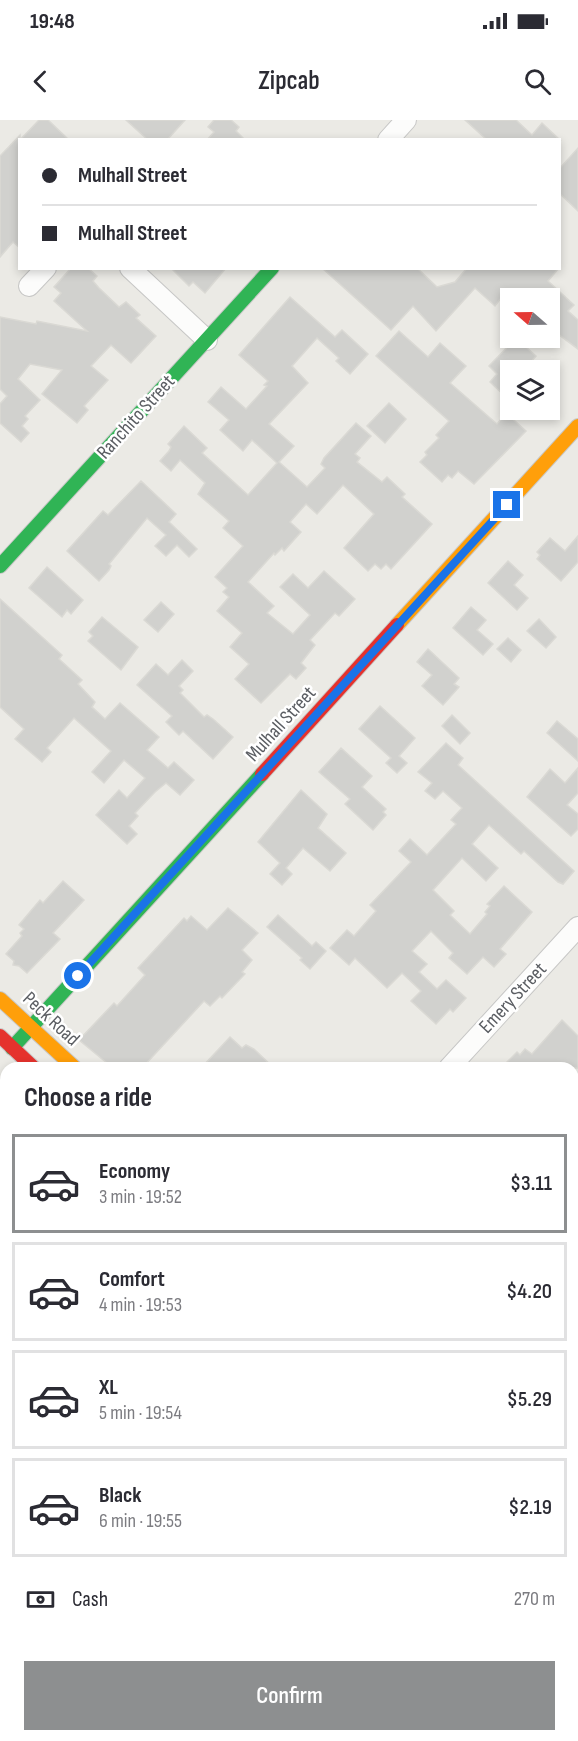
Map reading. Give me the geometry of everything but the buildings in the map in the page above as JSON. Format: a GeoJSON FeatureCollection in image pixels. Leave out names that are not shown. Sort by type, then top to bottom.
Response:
{"type":"FeatureCollection","features":[{"type":"Feature","properties":{"kind":"street"},"geometry":{"type":"LineString","coordinates":[[390,138],[406,120]]}},
{"type":"Feature","properties":{"kind":"street"},"geometry":{"type":"LineString","coordinates":[[29,286],[44,270]]}},
{"type":"Feature","properties":{"kind":"street"},"geometry":{"type":"LineString","coordinates":[[132,270],[207,340]]}},
{"type":"Feature","properties":{"kind":"street","name":"Ranchito Street"},"geometry":{"type":"LineString","coordinates":[[0,566],[270,270]]}},
{"type":"Feature","properties":{"kind":"street","name":"Mulhall Street"},"geometry":{"type":"LineString","coordinates":[[12,1048],[578,426]]}},
{"type":"Feature","properties":{"kind":"street","name":"Emery Street"},"geometry":{"type":"LineString","coordinates":[[454,1062],[578,927]]}},
{"type":"Feature","properties":{"kind":"street","name":"Peck Road"},"geometry":{"type":"LineString","coordinates":[[0,999],[68,1062]]}},
{"type":"Feature","properties":{"kind":"street"},"geometry":{"type":"LineString","coordinates":[[0,1036],[27,1062]]}},
{"type":"Feature","properties":{"kind":"traffic: fast"},"geometry":{"type":"LineString","coordinates":[[0,566],[270,270]]}},
{"type":"Feature","properties":{"kind":"traffic: fast"},"geometry":{"type":"LineString","coordinates":[[12,1048],[262,774]]}},
{"type":"Feature","properties":{"kind":"traffic: slow"},"geometry":{"type":"LineString","coordinates":[[397,625],[578,426]]}},
{"type":"Feature","properties":{"kind":"traffic: slow"},"geometry":{"type":"LineString","coordinates":[[0,999],[68,1062]]}},
{"type":"Feature","properties":{"kind":"traffic: jam"},"geometry":{"type":"LineString","coordinates":[[262,774],[397,625]]}},
{"type":"Feature","properties":{"kind":"traffic: jam"},"geometry":{"type":"LineString","coordinates":[[0,1036],[28,1062]]}},
{"type":"Feature","properties":{"kind":"route"},"geometry":{"type":"LineString","coordinates":[[78,976],[507,505]]}}]}
